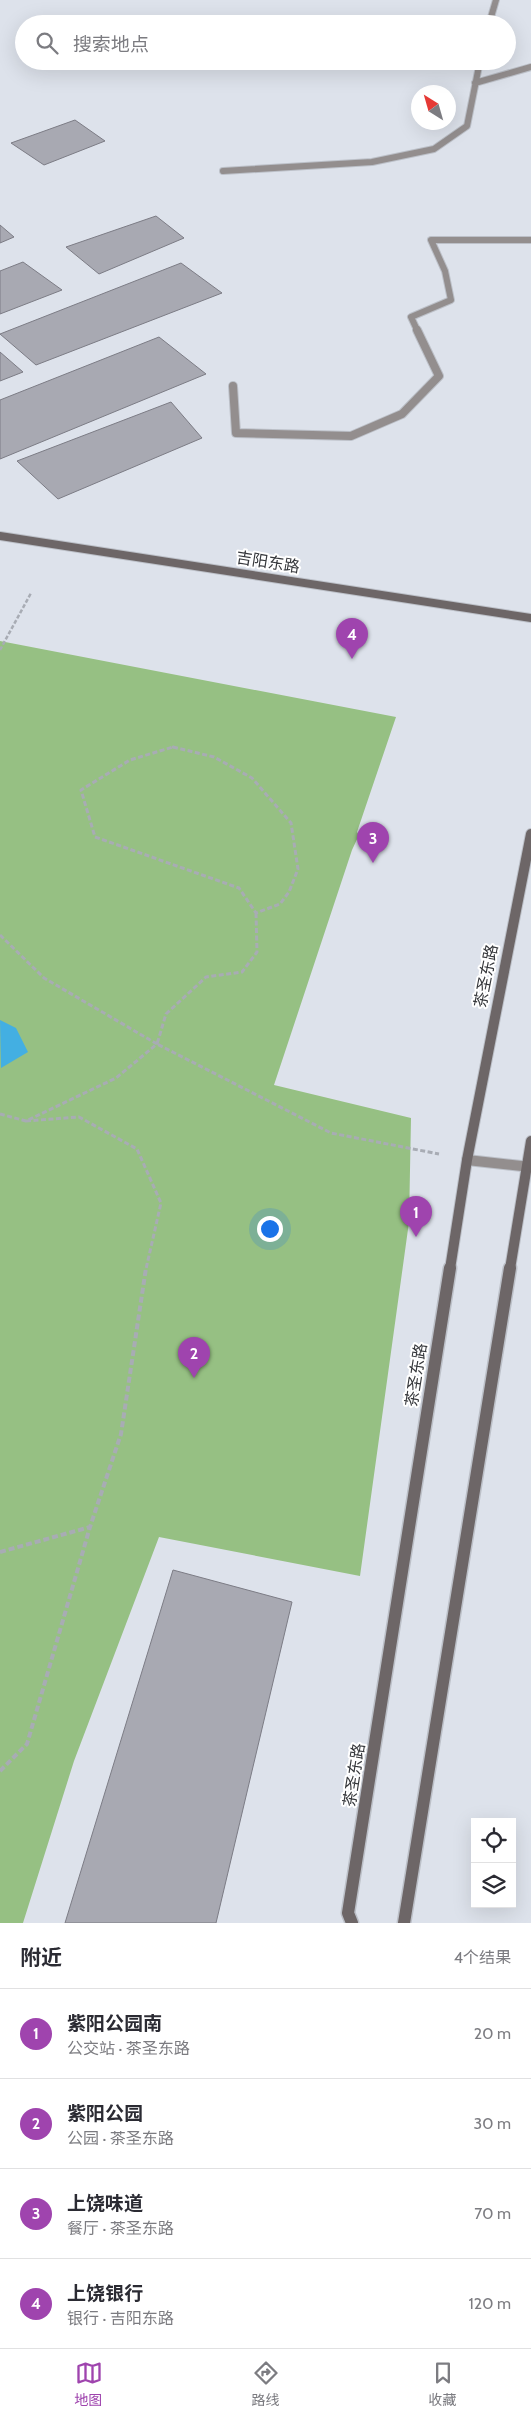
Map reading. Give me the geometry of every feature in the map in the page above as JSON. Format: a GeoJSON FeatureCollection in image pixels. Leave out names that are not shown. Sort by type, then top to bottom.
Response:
{"type":"FeatureCollection","features":[{"type":"Feature","properties":{"kind":"main road","name":"吉阳东路"},"geometry":{"type":"LineString","coordinates":[[0,536],[531,618]]}},
{"type":"Feature","properties":{"kind":"main road","name":"茶圣东路"},"geometry":{"type":"LineString","coordinates":[[352,1923],[348,1913],[467,1160],[531,834]]}},
{"type":"Feature","properties":{"kind":"main road"},"geometry":{"type":"LineString","coordinates":[[404,1923],[530,1166],[531,1141]]}},
{"type":"Feature","properties":{"kind":"street"},"geometry":{"type":"LineString","coordinates":[[492,15],[496,0]]}},
{"type":"Feature","properties":{"kind":"street"},"geometry":{"type":"LineString","coordinates":[[476,83],[531,67]]}},
{"type":"Feature","properties":{"kind":"street"},"geometry":{"type":"LineString","coordinates":[[223,171],[372,162],[434,149],[467,126],[478,70]]}},
{"type":"Feature","properties":{"kind":"street"},"geometry":{"type":"LineString","coordinates":[[233,386],[236,433],[351,436],[402,414],[439,376],[411,318],[450,300],[445,271],[431,240],[531,240]]}},
{"type":"Feature","properties":{"kind":"street"},"geometry":{"type":"LineString","coordinates":[[467,1160],[530,1166]]}},
{"type":"Feature","properties":{"kind":"path"},"geometry":{"type":"LineString","coordinates":[[0,650],[31,593]]}},
{"type":"Feature","properties":{"kind":"path"},"geometry":{"type":"LineString","coordinates":[[26,1120],[116,1078],[157,1044],[166,1014],[206,977],[242,972],[257,952],[256,913],[239,888],[96,837],[81,790],[130,760],[173,748],[214,757],[252,778],[292,823],[298,869],[289,892],[280,904],[256,913]]}},
{"type":"Feature","properties":{"kind":"path"},"geometry":{"type":"LineString","coordinates":[[0,935],[44,978],[157,1044],[331,1133],[467,1160]]}},
{"type":"Feature","properties":{"kind":"path"},"geometry":{"type":"LineString","coordinates":[[0,1114],[26,1120],[79,1117],[137,1148],[161,1203],[146,1267],[121,1434],[90,1527],[27,1744],[0,1771]]}},
{"type":"Feature","properties":{"kind":"path"},"geometry":{"type":"LineString","coordinates":[[0,1552],[90,1527]]}},
{"type":"Feature","properties":{"kind":"green space"},"geometry":{"type":"Polygon","coordinates":[[[0,641],[396,717],[357,832],[359,835],[352,850],[274,1085],[411,1118],[409,1222],[360,1576],[159,1537],[74,1761],[23,1923],[0,1923],[0,641]]]}},
{"type":"Feature","properties":{"kind":"water"},"geometry":{"type":"Polygon","coordinates":[[[0,1020],[16,1028],[28,1052],[1,1068],[0,1020]]]}},
{"type":"Feature","properties":{"kind":"building"},"geometry":{"type":"Polygon","coordinates":[[[75,120],[105,141],[44,165],[11,143],[75,120]]]}},
{"type":"Feature","properties":{"kind":"building"},"geometry":{"type":"Polygon","coordinates":[[[156,216],[184,238],[99,274],[66,247],[156,216]]]}},
{"type":"Feature","properties":{"kind":"building"},"geometry":{"type":"Polygon","coordinates":[[[0,225],[14,237],[0,243],[0,225]]]}},
{"type":"Feature","properties":{"kind":"building"},"geometry":{"type":"Polygon","coordinates":[[[23,262],[62,290],[0,314],[0,271],[23,262]]]}},
{"type":"Feature","properties":{"kind":"building"},"geometry":{"type":"Polygon","coordinates":[[[181,263],[222,293],[36,365],[0,334],[181,263]]]}},
{"type":"Feature","properties":{"kind":"building"},"geometry":{"type":"Polygon","coordinates":[[[159,337],[206,374],[0,459],[0,400],[159,337]]]}},
{"type":"Feature","properties":{"kind":"building"},"geometry":{"type":"Polygon","coordinates":[[[0,352],[23,372],[0,381],[0,352]]]}},
{"type":"Feature","properties":{"kind":"building"},"geometry":{"type":"Polygon","coordinates":[[[171,402],[202,438],[58,499],[17,461],[171,402]]]}},
{"type":"Feature","properties":{"kind":"building"},"geometry":{"type":"Polygon","coordinates":[[[173,1570],[292,1602],[216,1923],[65,1923],[173,1570]]]}},
{"type":"Feature","properties":{"kind":"place","name":"上饶银行"},"geometry":{"type":"Point","coordinates":[352,659]}},
{"type":"Feature","properties":{"kind":"place","name":"上饶味道"},"geometry":{"type":"Point","coordinates":[373,863]}},
{"type":"Feature","properties":{"kind":"place","name":"紫阳公园南"},"geometry":{"type":"Point","coordinates":[416,1237]}},
{"type":"Feature","properties":{"kind":"place","name":"紫阳公园"},"geometry":{"type":"Point","coordinates":[194,1378]}}]}
